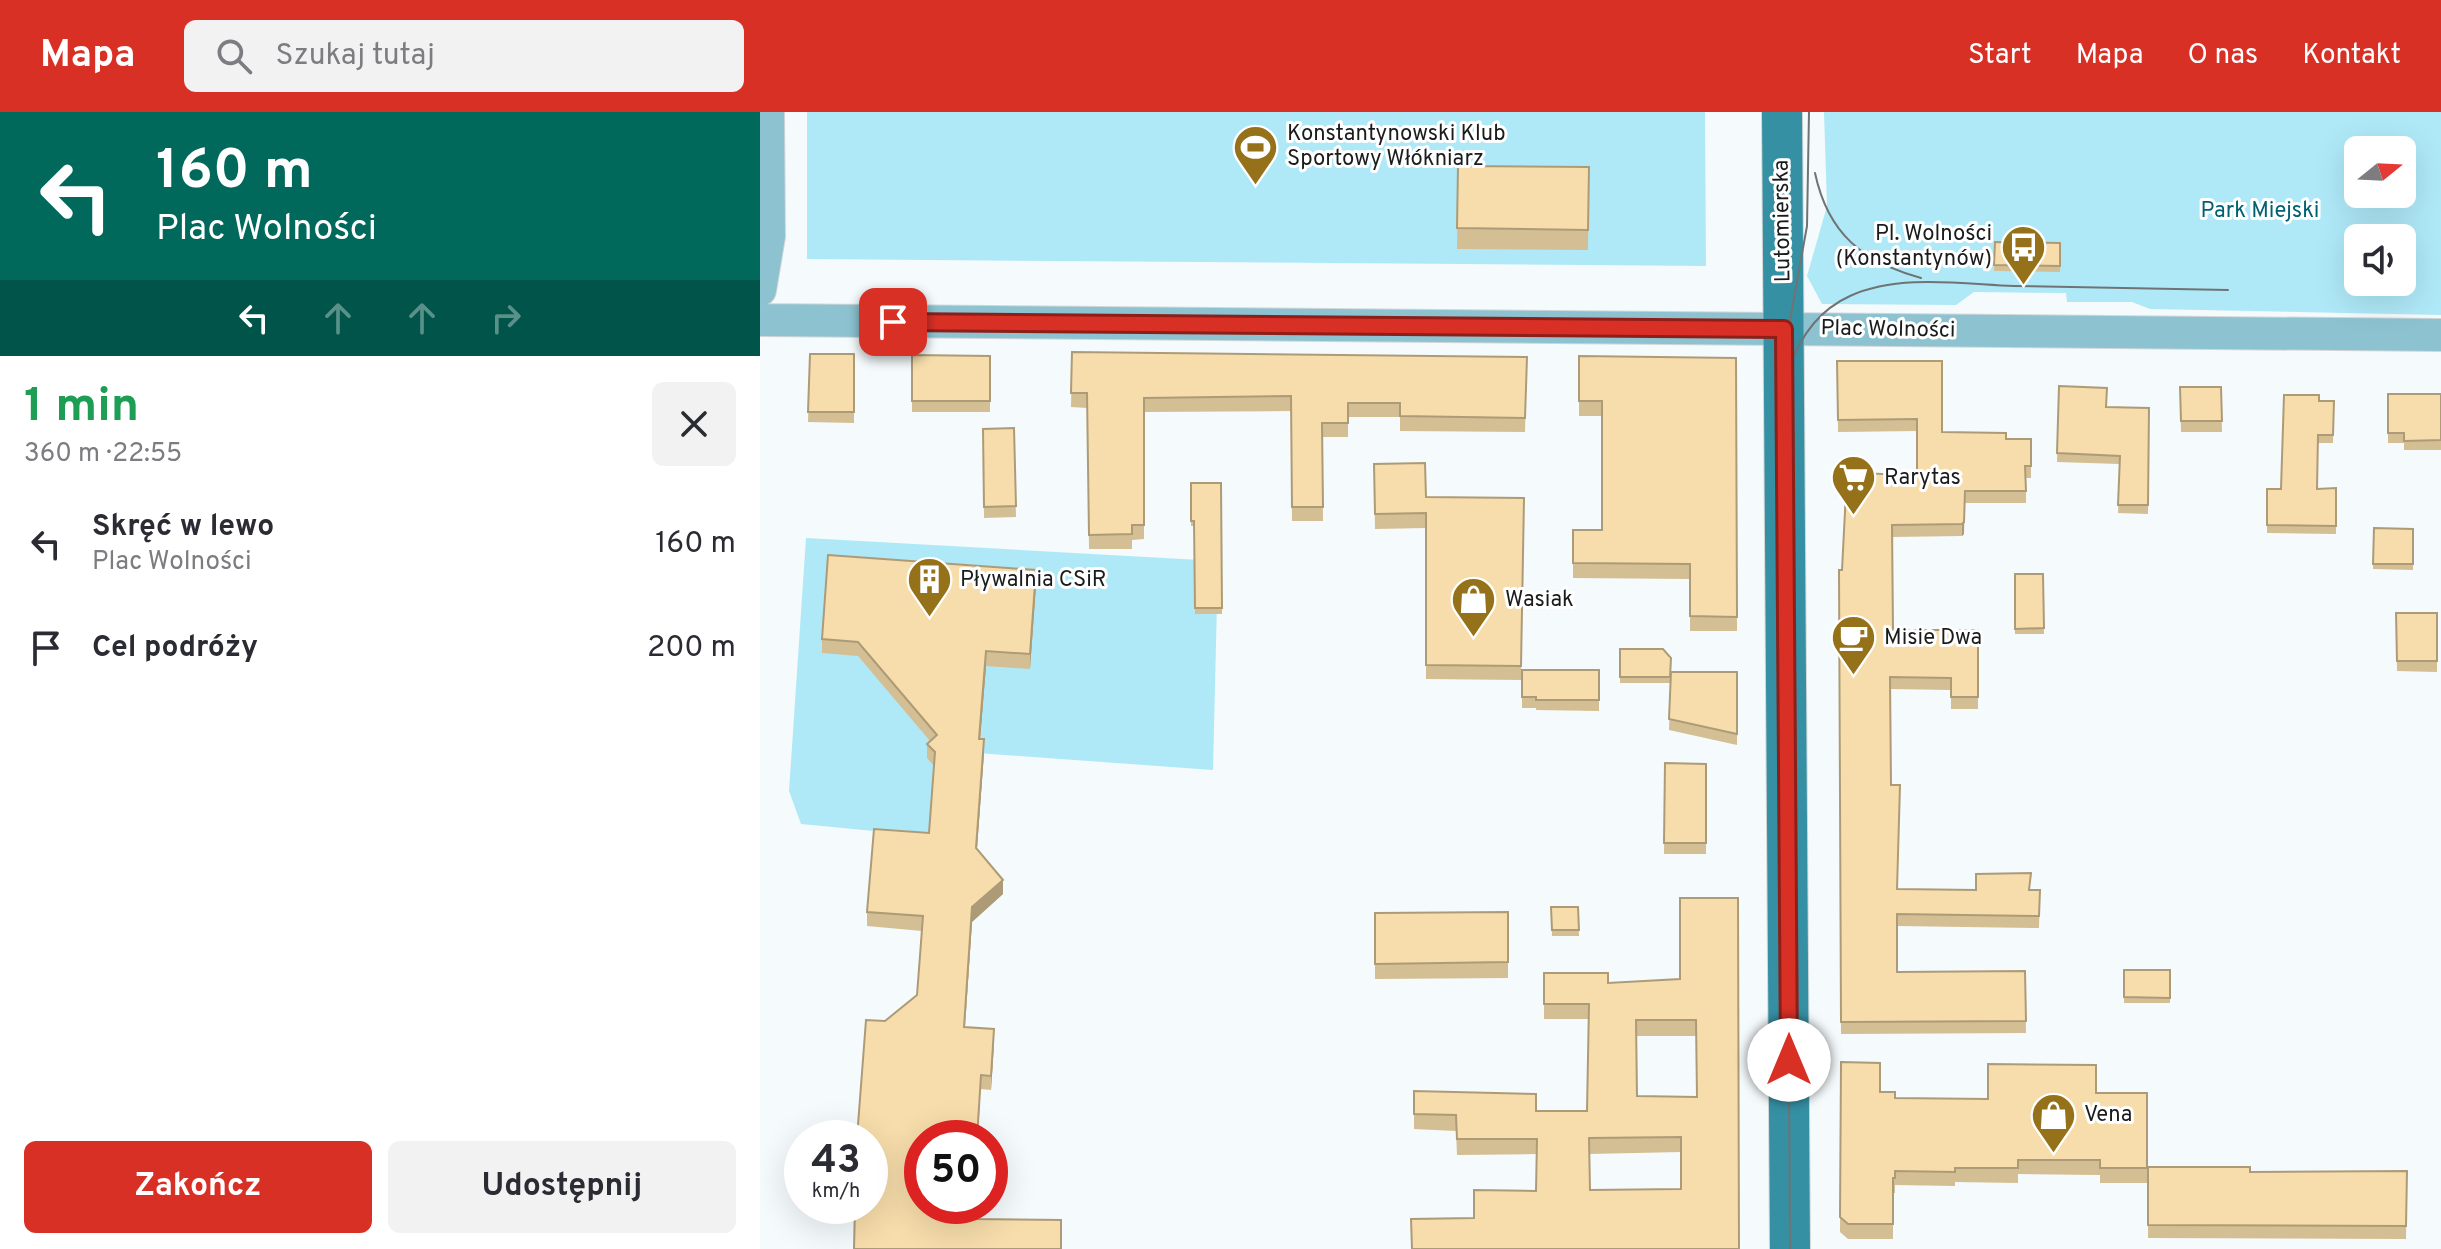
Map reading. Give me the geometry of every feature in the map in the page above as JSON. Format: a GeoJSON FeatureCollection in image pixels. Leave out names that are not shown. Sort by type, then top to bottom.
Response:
{"type":"FeatureCollection","features":[{"type":"Feature","properties":{"kind":"main road","name":"Lutomierska"},"geometry":{"type":"LineString","coordinates":[[1782,112],[1790,1249]]}},
{"type":"Feature","properties":{"kind":"street"},"geometry":{"type":"LineString","coordinates":[[761,280],[769,236],[768,112]]}},
{"type":"Feature","properties":{"kind":"street","name":"Plac Wolności"},"geometry":{"type":"LineString","coordinates":[[760,320],[2441,335]]}},
{"type":"Feature","properties":{"kind":"green space","name":"Konstantynowski Klub Sportowy Włókniarz"},"geometry":{"type":"Polygon","coordinates":[[[807,112],[1705,112],[1706,266],[807,259],[807,112]]]}},
{"type":"Feature","properties":{"kind":"green space","name":"Park Miejski"},"geometry":{"type":"Polygon","coordinates":[[[1824,112],[2441,112],[2441,315],[2150,309],[2132,302],[2067,302],[2066,293],[1974,292],[1956,305],[1822,304],[1807,276],[1827,206],[1824,112]]]}},
{"type":"Feature","properties":{"kind":"green space"},"geometry":{"type":"Polygon","coordinates":[[[806,538],[1218,561],[1213,770],[936,750],[930,840],[801,824],[789,791],[806,538]]]}},
{"type":"Feature","properties":{"kind":"building"},"geometry":{"type":"Polygon","coordinates":[[[1458,166],[1589,167],[1588,230],[1457,228],[1458,166]]]}},
{"type":"Feature","properties":{"kind":"building"},"geometry":{"type":"Polygon","coordinates":[[[1995,242],[2060,243],[2060,266],[1994,265],[1995,242]]]}},
{"type":"Feature","properties":{"kind":"building"},"geometry":{"type":"Polygon","coordinates":[[[1072,352],[1527,357],[1525,418],[1400,416],[1400,403],[1348,403],[1348,423],[1322,423],[1323,507],[1292,507],[1291,396],[1144,398],[1144,525],[1132,525],[1132,534],[1089,535],[1087,393],[1071,393],[1072,352]]]}},
{"type":"Feature","properties":{"kind":"building"},"geometry":{"type":"Polygon","coordinates":[[[810,354],[854,354],[854,412],[808,412],[810,354]]]}},
{"type":"Feature","properties":{"kind":"building"},"geometry":{"type":"Polygon","coordinates":[[[912,355],[990,356],[990,401],[912,401],[912,355]]]}},
{"type":"Feature","properties":{"kind":"building"},"geometry":{"type":"Polygon","coordinates":[[[1579,356],[1736,358],[1737,617],[1690,616],[1690,564],[1573,563],[1573,530],[1602,530],[1602,401],[1579,401],[1579,356]]]}},
{"type":"Feature","properties":{"kind":"building"},"geometry":{"type":"Polygon","coordinates":[[[1837,361],[1942,361],[1942,432],[2006,433],[2006,439],[2031,439],[2031,466],[2025,466],[2026,491],[1965,491],[1962,524],[1892,525],[1893,630],[1978,630],[1978,697],[1951,697],[1951,678],[1890,677],[1891,785],[1900,785],[1897,889],[1976,890],[1976,874],[2031,873],[2029,890],[2040,890],[2039,916],[1897,914],[1897,972],[2025,971],[2026,1021],[1841,1022],[1839,570],[1842,570],[1847,472],[1917,476],[1917,419],[1838,420],[1837,361]]]}},
{"type":"Feature","properties":{"kind":"building"},"geometry":{"type":"Polygon","coordinates":[[[2059,386],[2107,388],[2106,407],[2149,408],[2148,505],[2118,505],[2120,456],[2057,453],[2059,386]]]}},
{"type":"Feature","properties":{"kind":"building"},"geometry":{"type":"Polygon","coordinates":[[[2180,387],[2221,387],[2222,421],[2181,421],[2180,387]]]}},
{"type":"Feature","properties":{"kind":"building"},"geometry":{"type":"Polygon","coordinates":[[[2388,394],[2441,394],[2441,440],[2404,441],[2404,433],[2388,433],[2388,394]]]}},
{"type":"Feature","properties":{"kind":"building"},"geometry":{"type":"Polygon","coordinates":[[[2284,395],[2319,395],[2319,401],[2334,401],[2333,435],[2318,435],[2317,489],[2336,488],[2336,526],[2267,525],[2267,489],[2281,489],[2284,395]]]}},
{"type":"Feature","properties":{"kind":"building"},"geometry":{"type":"Polygon","coordinates":[[[1014,428],[1016,506],[984,507],[983,429],[1014,428]]]}},
{"type":"Feature","properties":{"kind":"building"},"geometry":{"type":"Polygon","coordinates":[[[1425,463],[1426,497],[1524,498],[1521,666],[1426,665],[1426,513],[1375,514],[1374,464],[1425,463]]]}},
{"type":"Feature","properties":{"kind":"building"},"geometry":{"type":"Polygon","coordinates":[[[1191,483],[1221,483],[1222,608],[1195,608],[1191,483]]]}},
{"type":"Feature","properties":{"kind":"building"},"geometry":{"type":"Polygon","coordinates":[[[2374,528],[2413,529],[2413,564],[2373,564],[2374,528]]]}},
{"type":"Feature","properties":{"kind":"building"},"geometry":{"type":"Polygon","coordinates":[[[828,555],[1036,570],[1030,654],[986,651],[979,739],[984,739],[976,848],[1003,880],[972,907],[964,1027],[994,1029],[991,1076],[981,1075],[978,1120],[904,1120],[904,1224],[1008,1224],[1008,1219],[1061,1220],[1061,1249],[854,1249],[855,1224],[888,1224],[888,1120],[858,1120],[866,1020],[885,1021],[917,995],[923,916],[867,912],[874,829],[929,833],[935,752],[927,744],[937,735],[858,642],[822,639],[828,555]]]}},
{"type":"Feature","properties":{"kind":"building"},"geometry":{"type":"Polygon","coordinates":[[[2015,574],[2043,574],[2044,628],[2015,629],[2015,574]]]}},
{"type":"Feature","properties":{"kind":"building"},"geometry":{"type":"Polygon","coordinates":[[[2396,613],[2437,613],[2437,661],[2397,661],[2396,613]]]}},
{"type":"Feature","properties":{"kind":"building"},"geometry":{"type":"Polygon","coordinates":[[[1620,649],[1663,649],[1671,658],[1670,677],[1620,677],[1620,649]]]}},
{"type":"Feature","properties":{"kind":"building"},"geometry":{"type":"Polygon","coordinates":[[[1522,670],[1599,670],[1599,700],[1536,700],[1536,697],[1522,697],[1522,670]]]}},
{"type":"Feature","properties":{"kind":"building"},"geometry":{"type":"Polygon","coordinates":[[[1671,672],[1737,672],[1737,734],[1669,719],[1671,672]]]}},
{"type":"Feature","properties":{"kind":"building"},"geometry":{"type":"Polygon","coordinates":[[[1665,763],[1706,764],[1706,843],[1664,843],[1665,763]]]}},
{"type":"Feature","properties":{"kind":"building"},"geometry":{"type":"Polygon","coordinates":[[[1680,898],[1738,898],[1739,1249],[1412,1249],[1411,1219],[1474,1218],[1474,1190],[1536,1191],[1537,1139],[1457,1139],[1456,1115],[1414,1114],[1414,1091],[1536,1094],[1536,1111],[1587,1111],[1589,1004],[1544,1004],[1544,973],[1608,973],[1608,983],[1680,979],[1680,898]],[[1636,1020],[1637,1096],[1697,1097],[1696,1020],[1636,1020]],[[1681,1137],[1589,1138],[1590,1190],[1681,1189],[1681,1137]]]}},
{"type":"Feature","properties":{"kind":"building"},"geometry":{"type":"Polygon","coordinates":[[[1551,907],[1578,907],[1579,930],[1552,930],[1551,907]]]}},
{"type":"Feature","properties":{"kind":"building"},"geometry":{"type":"Polygon","coordinates":[[[1508,912],[1508,962],[1375,964],[1375,913],[1508,912]]]}},
{"type":"Feature","properties":{"kind":"building"},"geometry":{"type":"Polygon","coordinates":[[[2124,970],[2170,970],[2170,998],[2124,997],[2124,970]]]}},
{"type":"Feature","properties":{"kind":"building"},"geometry":{"type":"Polygon","coordinates":[[[1841,1062],[1880,1063],[1880,1092],[1895,1092],[1895,1098],[1988,1099],[1988,1064],[2096,1065],[2096,1093],[2147,1093],[2147,1168],[2100,1168],[2100,1160],[2018,1160],[2018,1168],[1955,1168],[1955,1172],[1895,1171],[1893,1224],[1848,1224],[1840,1217],[1841,1062]]]}},
{"type":"Feature","properties":{"kind":"building"},"geometry":{"type":"Polygon","coordinates":[[[2148,1167],[2250,1167],[2250,1172],[2407,1171],[2406,1226],[2148,1225],[2148,1167]]]}},
{"type":"Feature","properties":{"kind":"tram line"},"geometry":{"type":"LineString","coordinates":[[1790,1249],[1785,348],[1807,226],[1809,112]]}},
{"type":"Feature","properties":{"kind":"tram line"},"geometry":{"type":"LineString","coordinates":[[1815,173],[1829,213],[1851,242],[1882,263],[1921,278]]}},
{"type":"Feature","properties":{"kind":"tram line"},"geometry":{"type":"LineString","coordinates":[[1789,368],[1805,335],[1829,309],[1850,296],[1889,285],[1930,282],[2228,290]]}},
{"type":"Feature","properties":{"kind":"place","name":"Konstantynowski Klub Sportowy Włókniarz"},"geometry":{"type":"Point","coordinates":[1256,186]}},
{"type":"Feature","properties":{"kind":"place","name":"Pl. Wolności (Konstantynów)"},"geometry":{"type":"Point","coordinates":[2023,286]}},
{"type":"Feature","properties":{"kind":"place","name":"Rarytas"},"geometry":{"type":"Point","coordinates":[1853,517]}},
{"type":"Feature","properties":{"kind":"place","name":"Pływalnia CSiR"},"geometry":{"type":"Point","coordinates":[929,619]}},
{"type":"Feature","properties":{"kind":"place","name":"Wasiak"},"geometry":{"type":"Point","coordinates":[1474,639]}},
{"type":"Feature","properties":{"kind":"place","name":"Misie Dwa"},"geometry":{"type":"Point","coordinates":[1853,677]}},
{"type":"Feature","properties":{"kind":"place","name":"Vena"},"geometry":{"type":"Point","coordinates":[2053,1154]}},
{"type":"Feature","properties":{"kind":"route"},"geometry":{"type":"LineString","coordinates":[[893,322],[1784,329],[1789,1060]]}}]}
